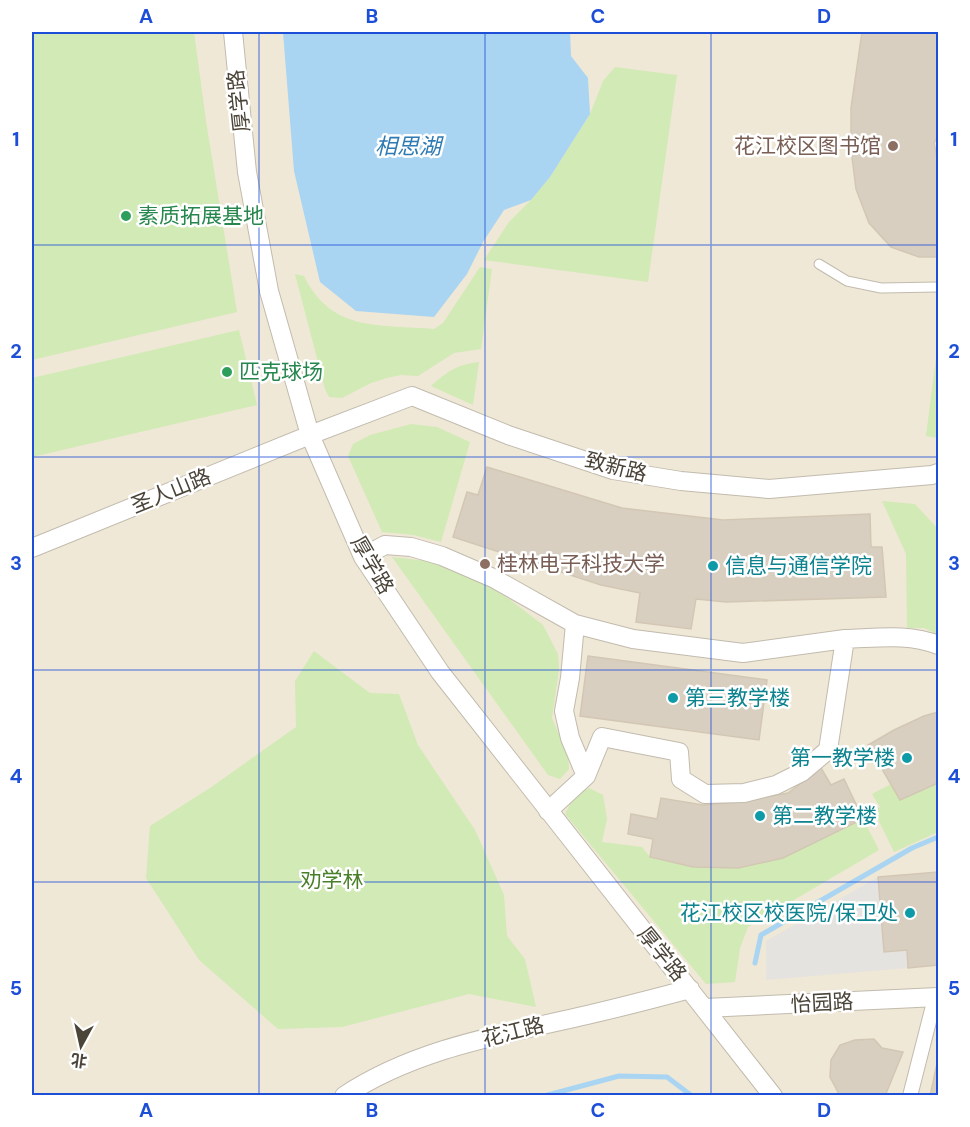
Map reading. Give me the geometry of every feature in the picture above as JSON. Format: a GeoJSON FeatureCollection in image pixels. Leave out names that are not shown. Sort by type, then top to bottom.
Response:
{"type":"FeatureCollection","features":[{"type":"Feature","properties":{"kind":"street","name":"厚学路"},"geometry":{"type":"LineString","coordinates":[[233,32],[247,172],[269,291],[310,435],[363,557],[440,672],[773,1095]]}},
{"type":"Feature","properties":{"kind":"street","name":"致新路"},"geometry":{"type":"LineString","coordinates":[[310,435],[412,396],[508,435],[613,470],[681,481],[769,489],[936,477]]}},
{"type":"Feature","properties":{"kind":"street","name":"圣人山路"},"geometry":{"type":"LineString","coordinates":[[32,548],[310,435]]}},
{"type":"Feature","properties":{"kind":"street"},"geometry":{"type":"LineString","coordinates":[[917,460],[936,477]]}},
{"type":"Feature","properties":{"kind":"street"},"geometry":{"type":"LineString","coordinates":[[363,557],[385,545],[411,547],[442,556],[494,578],[575,624],[633,639],[743,652],[845,639],[899,637],[922,638],[939,645]]}},
{"type":"Feature","properties":{"kind":"street"},"geometry":{"type":"LineString","coordinates":[[575,624],[570,678],[564,711],[570,738],[586,776]]}},
{"type":"Feature","properties":{"kind":"street"},"geometry":{"type":"LineString","coordinates":[[548,811],[586,776],[602,737],[679,752],[681,779],[705,794],[744,793],[776,785],[802,772],[828,750],[845,639]]}},
{"type":"Feature","properties":{"kind":"street","name":"花江路"},"geometry":{"type":"LineString","coordinates":[[344,1095],[363,1083],[404,1064],[496,1035],[690,989]]}},
{"type":"Feature","properties":{"kind":"street"},"geometry":{"type":"LineString","coordinates":[[910,1095],[937,997]]}},
{"type":"Feature","properties":{"kind":"street","name":"怡园路"},"geometry":{"type":"LineString","coordinates":[[705,1008],[937,997]]}},
{"type":"Feature","properties":{"kind":"lane"},"geometry":{"type":"LineString","coordinates":[[819,264],[847,281],[881,288],[939,287]]}},
{"type":"Feature","properties":{"kind":"shaded area","name":"桂林电子科技大学"},"geometry":{"type":"Polygon","coordinates":[[[32,32],[938,32],[938,1095],[32,1095],[32,32]]]}},
{"type":"Feature","properties":{"kind":"shaded area"},"geometry":{"type":"Polygon","coordinates":[[[878,877],[884,951],[907,950],[908,968],[766,980],[766,941],[878,877]]]}},
{"type":"Feature","properties":{"kind":"green space","name":"素质拓展基地"},"geometry":{"type":"Polygon","coordinates":[[[32,32],[194,32],[237,312],[32,360],[32,32]]]}},
{"type":"Feature","properties":{"kind":"green space"},"geometry":{"type":"Polygon","coordinates":[[[615,67],[677,75],[648,282],[484,260],[509,222],[550,177],[590,114],[603,81],[615,67]]]}},
{"type":"Feature","properties":{"kind":"green space"},"geometry":{"type":"Polygon","coordinates":[[[480,267],[492,269],[481,349],[454,353],[418,376],[401,375],[387,378],[371,383],[342,398],[329,397],[295,274],[304,276],[315,294],[329,308],[343,316],[377,325],[434,329],[443,323],[480,267]]]}},
{"type":"Feature","properties":{"kind":"green space"},"geometry":{"type":"Polygon","coordinates":[[[239,330],[257,405],[32,457],[32,378],[239,330]]]}},
{"type":"Feature","properties":{"kind":"green space"},"geometry":{"type":"Polygon","coordinates":[[[938,342],[938,438],[926,436],[938,342]]]}},
{"type":"Feature","properties":{"kind":"green space"},"geometry":{"type":"Polygon","coordinates":[[[479,362],[473,405],[431,386],[453,370],[479,362]]]}},
{"type":"Feature","properties":{"kind":"green space"},"geometry":{"type":"Polygon","coordinates":[[[411,424],[437,427],[470,442],[441,542],[413,535],[382,532],[348,456],[353,444],[370,435],[411,424]]]}},
{"type":"Feature","properties":{"kind":"green space"},"geometry":{"type":"Polygon","coordinates":[[[882,501],[915,504],[938,529],[938,635],[924,628],[907,628],[906,554],[882,501]]]}},
{"type":"Feature","properties":{"kind":"green space"},"geometry":{"type":"Polygon","coordinates":[[[392,557],[427,561],[472,577],[509,599],[543,625],[558,654],[559,669],[552,718],[568,755],[569,769],[560,779],[548,775],[392,557]]]}},
{"type":"Feature","properties":{"kind":"green space","name":"劝学林"},"geometry":{"type":"Polygon","coordinates":[[[314,651],[370,693],[399,694],[418,745],[475,830],[504,895],[507,936],[525,959],[536,1007],[469,994],[342,1027],[278,1029],[199,960],[146,878],[150,826],[210,788],[296,727],[295,681],[314,651]]]}},
{"type":"Feature","properties":{"kind":"green space"},"geometry":{"type":"Polygon","coordinates":[[[938,783],[938,832],[894,852],[874,811],[880,807],[872,794],[891,784],[900,800],[938,783]]]}},
{"type":"Feature","properties":{"kind":"green space"},"geometry":{"type":"Polygon","coordinates":[[[589,788],[603,795],[607,819],[602,842],[642,847],[650,857],[693,867],[783,858],[863,819],[879,850],[748,927],[740,948],[735,982],[706,984],[565,814],[574,796],[589,788]]]}},
{"type":"Feature","properties":{"kind":"water","name":"相思湖"},"geometry":{"type":"Polygon","coordinates":[[[283,32],[570,32],[571,56],[588,78],[590,114],[550,177],[531,200],[504,210],[483,242],[467,274],[434,317],[356,311],[320,282],[294,171],[283,32]]]}},
{"type":"Feature","properties":{"kind":"building","name":"花江校区图书馆"},"geometry":{"type":"Polygon","coordinates":[[[862,32],[938,32],[938,136],[934,143],[938,161],[938,257],[919,257],[891,247],[869,223],[856,189],[851,149],[851,108],[862,32]]]}},
{"type":"Feature","properties":{"kind":"building","name":"信息与通信学院"},"geometry":{"type":"Polygon","coordinates":[[[487,467],[622,508],[723,520],[870,514],[871,547],[882,547],[886,597],[726,602],[696,599],[691,629],[636,622],[640,593],[601,585],[453,537],[467,492],[478,495],[487,467]]]}},
{"type":"Feature","properties":{"kind":"building","name":"第三教学楼"},"geometry":{"type":"Polygon","coordinates":[[[588,656],[767,680],[759,740],[580,716],[588,656]]]}},
{"type":"Feature","properties":{"kind":"building","name":"第一教学楼"},"geometry":{"type":"Polygon","coordinates":[[[938,712],[938,783],[900,800],[868,745],[894,730],[938,712]]]}},
{"type":"Feature","properties":{"kind":"building","name":"第二教学楼"},"geometry":{"type":"Polygon","coordinates":[[[821,768],[831,785],[844,779],[863,819],[783,858],[738,868],[693,867],[650,857],[653,839],[628,834],[631,814],[657,819],[661,798],[703,805],[739,802],[788,793],[821,768]]]}},
{"type":"Feature","properties":{"kind":"building","name":"花江校区校医院/保卫处"},"geometry":{"type":"Polygon","coordinates":[[[938,872],[938,965],[908,968],[907,950],[884,952],[878,877],[938,872]]]}},
{"type":"Feature","properties":{"kind":"building"},"geometry":{"type":"Polygon","coordinates":[[[874,1039],[882,1048],[903,1052],[885,1096],[840,1096],[830,1077],[831,1060],[840,1045],[855,1040],[874,1039]]]}},
{"type":"Feature","properties":{"kind":"building"},"geometry":{"type":"Polygon","coordinates":[[[938,1059],[938,1096],[930,1096],[938,1059]]]}},
{"type":"Feature","properties":{"kind":"waterway"},"geometry":{"type":"LineString","coordinates":[[755,963],[761,935],[912,848],[938,837]]}},
{"type":"Feature","properties":{"kind":"waterway"},"geometry":{"type":"LineString","coordinates":[[544,1096],[619,1076],[667,1077],[692,1096]]}},
{"type":"Feature","properties":{"kind":"place","name":"花江校区图书馆"},"geometry":{"type":"Point","coordinates":[893,146]}},
{"type":"Feature","properties":{"kind":"place","name":"素质拓展基地"},"geometry":{"type":"Point","coordinates":[126,216]}},
{"type":"Feature","properties":{"kind":"place","name":"匹克球场"},"geometry":{"type":"Point","coordinates":[227,372]}},
{"type":"Feature","properties":{"kind":"place","name":"桂林电子科技大学"},"geometry":{"type":"Point","coordinates":[485,564]}},
{"type":"Feature","properties":{"kind":"place","name":"信息与通信学院"},"geometry":{"type":"Point","coordinates":[713,566]}},
{"type":"Feature","properties":{"kind":"place","name":"第三教学楼"},"geometry":{"type":"Point","coordinates":[673,698]}},
{"type":"Feature","properties":{"kind":"place","name":"第一教学楼"},"geometry":{"type":"Point","coordinates":[907,758]}},
{"type":"Feature","properties":{"kind":"place","name":"第二教学楼"},"geometry":{"type":"Point","coordinates":[760,816]}},
{"type":"Feature","properties":{"kind":"place","name":"花江校区校医院/保卫处"},"geometry":{"type":"Point","coordinates":[910,913]}}]}
